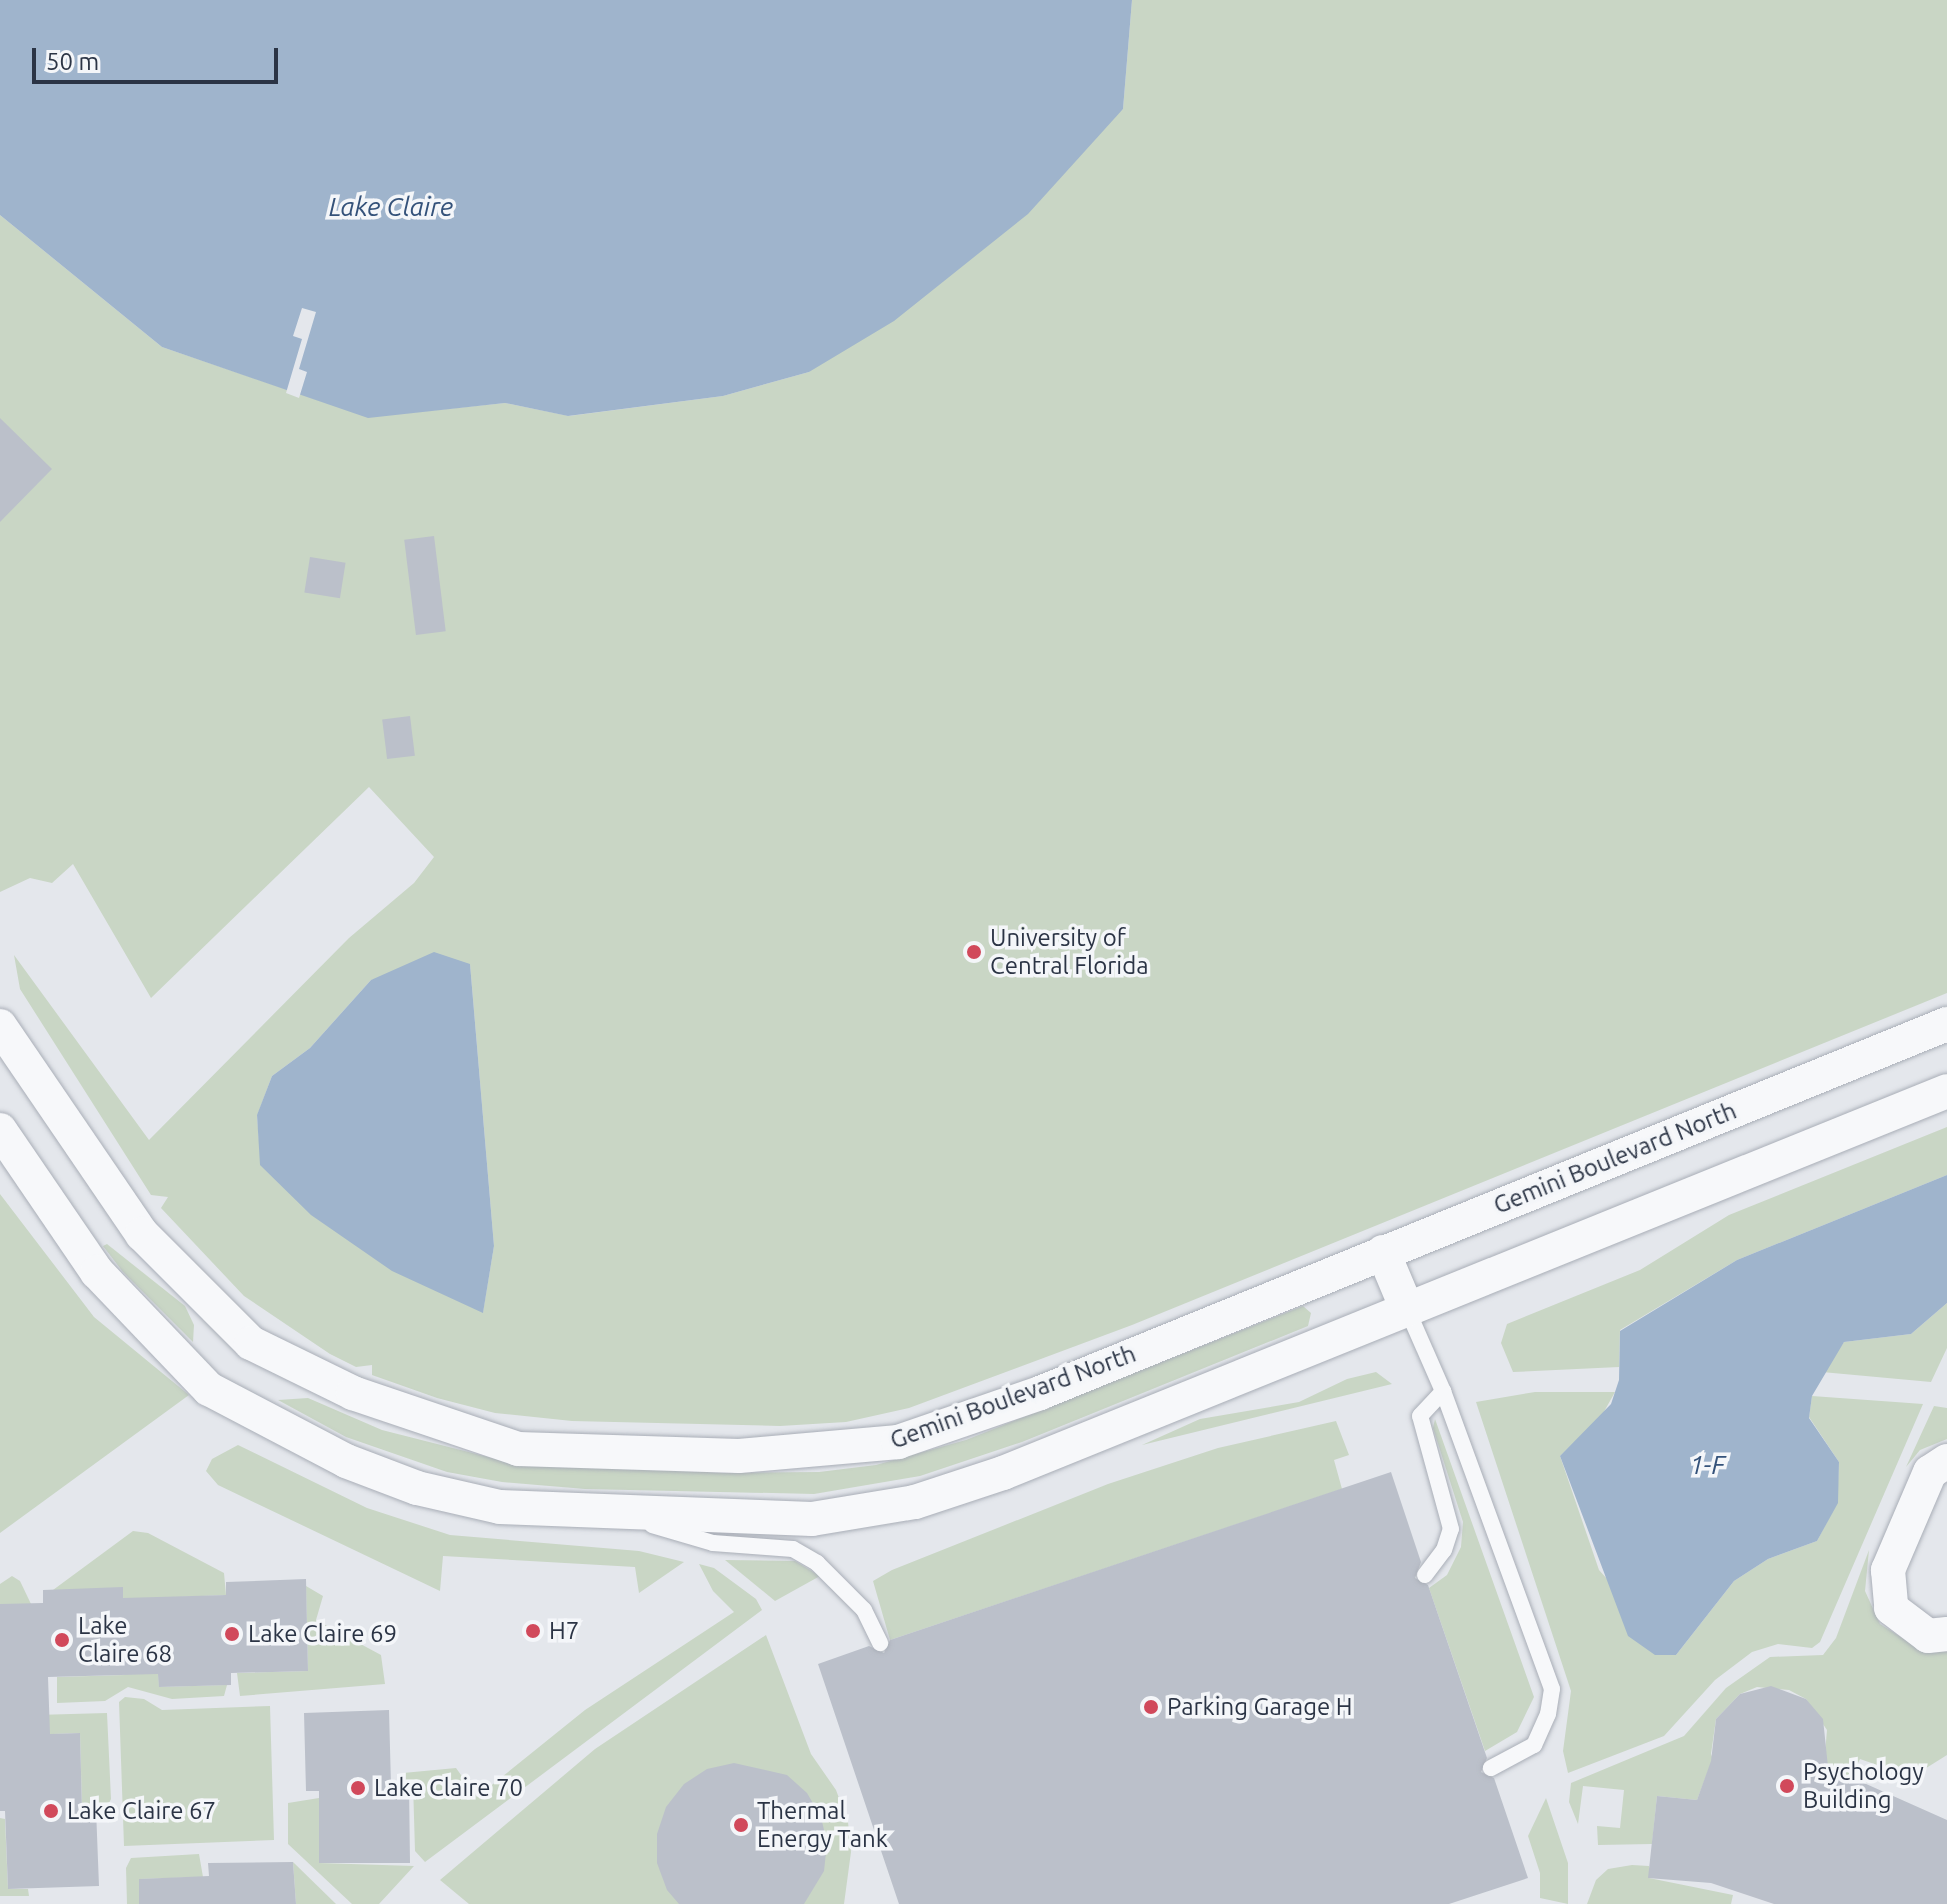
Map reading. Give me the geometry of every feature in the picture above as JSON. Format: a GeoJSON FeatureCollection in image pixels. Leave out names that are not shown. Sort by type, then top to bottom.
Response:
{"type":"FeatureCollection","features":[{"type":"Feature","properties":{"kind":"street","name":"Gemini Boulevard North"},"geometry":{"type":"LineString","coordinates":[[0,1026],[142,1234],[251,1343],[353,1393],[518,1449],[739,1456],[898,1442],[1040,1393],[1947,1024]]}},
{"type":"Feature","properties":{"kind":"street"},"geometry":{"type":"LineString","coordinates":[[0,1130],[97,1272],[209,1389],[346,1461],[417,1488],[500,1507],[812,1519],[915,1502],[1003,1473],[1947,1091]]}},
{"type":"Feature","properties":{"kind":"street"},"geometry":{"type":"LineString","coordinates":[[1383,1252],[1407,1309]]}},
{"type":"Feature","properties":{"kind":"street"},"geometry":{"type":"LineString","coordinates":[[1947,1461],[1930,1472],[1888,1570],[1891,1608],[1928,1636],[1947,1634]]}},
{"type":"Feature","properties":{"kind":"lane"},"geometry":{"type":"LineString","coordinates":[[1407,1309],[1443,1391],[1552,1689],[1548,1714],[1534,1745],[1491,1768]]}},
{"type":"Feature","properties":{"kind":"lane"},"geometry":{"type":"LineString","coordinates":[[1425,1575],[1444,1550],[1451,1529],[1420,1416],[1443,1391]]}},
{"type":"Feature","properties":{"kind":"lane"},"geometry":{"type":"LineString","coordinates":[[612,1513],[713,1543],[793,1549],[817,1563],[864,1610],[880,1643]]}},
{"type":"Feature","properties":{"kind":"green space"},"geometry":{"type":"Polygon","coordinates":[[[1132,0],[1947,0],[1947,993],[1132,1325],[909,1408],[846,1422],[780,1426],[572,1421],[495,1413],[437,1398],[372,1375],[372,1365],[356,1367],[330,1354],[244,1296],[161,1208],[168,1197],[151,1195],[20,989],[14,955],[149,1140],[349,938],[414,883],[434,857],[369,787],[151,998],[73,864],[52,883],[30,878],[0,892],[0,215],[162,347],[368,417],[505,403],[569,416],[723,396],[809,372],[1123,109],[1132,0]],[[470,964],[371,980],[310,1048],[272,1076],[257,1116],[261,1165],[483,1312],[494,1246],[470,964]]]}},
{"type":"Feature","properties":{"kind":"green space"},"geometry":{"type":"Polygon","coordinates":[[[1947,1127],[1947,1175],[1737,1260],[1620,1330],[1619,1367],[1513,1372],[1501,1343],[1507,1324],[1640,1270],[1729,1215],[1947,1127]]]}},
{"type":"Feature","properties":{"kind":"green space"},"geometry":{"type":"Polygon","coordinates":[[[0,1194],[94,1317],[189,1395],[0,1533],[0,1194]]]}},
{"type":"Feature","properties":{"kind":"green space"},"geometry":{"type":"Polygon","coordinates":[[[107,1244],[185,1306],[194,1325],[193,1342],[123,1272],[103,1246],[107,1244]]]}},
{"type":"Feature","properties":{"kind":"green space"},"geometry":{"type":"Polygon","coordinates":[[[1947,1303],[1947,1348],[1931,1382],[1822,1372],[1844,1342],[1911,1334],[1947,1303]]]}},
{"type":"Feature","properties":{"kind":"green space"},"geometry":{"type":"Polygon","coordinates":[[[1303,1306],[1311,1313],[1308,1326],[1022,1442],[920,1476],[814,1494],[585,1489],[502,1482],[447,1472],[346,1437],[278,1400],[308,1398],[382,1430],[500,1460],[722,1473],[819,1472],[876,1465],[966,1440],[1303,1306]]]}},
{"type":"Feature","properties":{"kind":"green space"},"geometry":{"type":"Polygon","coordinates":[[[1376,1372],[1392,1384],[1142,1445],[1200,1419],[1299,1402],[1347,1379],[1376,1372]]]}},
{"type":"Feature","properties":{"kind":"green space"},"geometry":{"type":"Polygon","coordinates":[[[1535,1392],[1615,1392],[1601,1417],[1560,1456],[1599,1570],[1676,1655],[1734,1581],[1768,1559],[1817,1541],[1837,1503],[1839,1462],[1809,1417],[1812,1396],[1923,1404],[1820,1642],[1812,1648],[1778,1644],[1752,1652],[1715,1680],[1664,1736],[1568,1773],[1563,1751],[1571,1691],[1476,1402],[1535,1392]]]}},
{"type":"Feature","properties":{"kind":"green space"},"geometry":{"type":"Polygon","coordinates":[[[1934,1406],[1947,1408],[1947,1439],[1920,1450],[1906,1467],[1934,1406]]]}},
{"type":"Feature","properties":{"kind":"green space"},"geometry":{"type":"Polygon","coordinates":[[[1435,1419],[1534,1697],[1517,1732],[1485,1751],[1429,1588],[1447,1575],[1461,1547],[1463,1522],[1433,1428],[1435,1419]]]}},
{"type":"Feature","properties":{"kind":"green space"},"geometry":{"type":"Polygon","coordinates":[[[1336,1421],[1349,1455],[1334,1460],[1342,1489],[890,1640],[873,1581],[892,1570],[1108,1484],[1218,1448],[1336,1421]]]}},
{"type":"Feature","properties":{"kind":"green space"},"geometry":{"type":"Polygon","coordinates":[[[238,1445],[367,1508],[450,1535],[639,1551],[684,1562],[639,1593],[635,1567],[443,1556],[440,1591],[218,1485],[206,1471],[212,1459],[238,1445]]]}},
{"type":"Feature","properties":{"kind":"green space"},"geometry":{"type":"Polygon","coordinates":[[[133,1531],[148,1533],[224,1573],[226,1595],[156,1598],[159,1687],[227,1685],[224,1696],[172,1699],[128,1687],[105,1701],[57,1703],[57,1677],[125,1675],[53,1590],[133,1531]]]}},
{"type":"Feature","properties":{"kind":"green space"},"geometry":{"type":"Polygon","coordinates":[[[1869,1550],[1865,1591],[1880,1624],[1912,1644],[1947,1651],[1947,1755],[1923,1770],[1900,1773],[1860,1759],[1851,1777],[1824,1765],[1827,1730],[1806,1699],[1789,1690],[1757,1687],[1740,1694],[1716,1719],[1711,1754],[1718,1773],[1708,1771],[1697,1800],[1657,1796],[1652,1844],[1598,1845],[1597,1826],[1620,1828],[1624,1790],[1583,1786],[1578,1824],[1569,1802],[1571,1783],[1684,1736],[1726,1688],[1770,1657],[1823,1655],[1836,1638],[1869,1550]]]}},
{"type":"Feature","properties":{"kind":"green space"},"geometry":{"type":"Polygon","coordinates":[[[725,1560],[795,1561],[820,1576],[775,1601],[725,1560]]]}},
{"type":"Feature","properties":{"kind":"green space"},"geometry":{"type":"Polygon","coordinates":[[[699,1564],[714,1568],[756,1599],[762,1610],[425,1862],[415,1851],[413,1783],[404,1780],[403,1773],[456,1768],[477,1797],[585,1710],[734,1612],[713,1591],[699,1564]]]}},
{"type":"Feature","properties":{"kind":"green space"},"geometry":{"type":"Polygon","coordinates":[[[12,1576],[20,1581],[31,1604],[0,1604],[0,1584],[12,1576]]]}},
{"type":"Feature","properties":{"kind":"green space"},"geometry":{"type":"Polygon","coordinates":[[[306,1586],[323,1596],[316,1620],[381,1655],[385,1684],[240,1696],[237,1673],[308,1671],[306,1586]]]}},
{"type":"Feature","properties":{"kind":"green space"},"geometry":{"type":"Polygon","coordinates":[[[766,1635],[811,1754],[836,1790],[848,1822],[851,1852],[844,1904],[469,1904],[440,1880],[595,1749],[766,1635]]]}},
{"type":"Feature","properties":{"kind":"green space"},"geometry":{"type":"Polygon","coordinates":[[[125,1697],[144,1699],[162,1710],[270,1706],[274,1840],[124,1846],[119,1702],[125,1697]]]}},
{"type":"Feature","properties":{"kind":"green space"},"geometry":{"type":"Polygon","coordinates":[[[107,1713],[111,1799],[107,1807],[82,1807],[80,1733],[0,1736],[0,1716],[107,1713]]]}},
{"type":"Feature","properties":{"kind":"green space"},"geometry":{"type":"Polygon","coordinates":[[[319,1798],[319,1863],[414,1866],[379,1904],[352,1904],[288,1844],[288,1803],[319,1798]]]}},
{"type":"Feature","properties":{"kind":"green space"},"geometry":{"type":"Polygon","coordinates":[[[1546,1798],[1568,1863],[1568,1904],[1540,1898],[1540,1873],[1528,1836],[1546,1798]]]}},
{"type":"Feature","properties":{"kind":"green space"},"geometry":{"type":"Polygon","coordinates":[[[0,1818],[5,1819],[8,1889],[28,1889],[29,1896],[0,1896],[0,1818]]]}},
{"type":"Feature","properties":{"kind":"green space"},"geometry":{"type":"Polygon","coordinates":[[[199,1854],[203,1877],[139,1879],[139,1904],[127,1904],[126,1868],[131,1858],[199,1854]]]}},
{"type":"Feature","properties":{"kind":"green space"},"geometry":{"type":"Polygon","coordinates":[[[293,1862],[336,1904],[296,1904],[293,1862]]]}},
{"type":"Feature","properties":{"kind":"green space"},"geometry":{"type":"Polygon","coordinates":[[[1649,1866],[1649,1878],[1733,1895],[1731,1904],[1587,1904],[1596,1880],[1608,1869],[1649,1866]]]}},
{"type":"Feature","properties":{"kind":"water","name":"Lake Claire"},"geometry":{"type":"Polygon","coordinates":[[[0,0],[1132,0],[1123,109],[1028,214],[894,321],[809,372],[723,396],[568,416],[505,403],[368,418],[162,347],[0,215],[0,0]]]}},
{"type":"Feature","properties":{"kind":"water"},"geometry":{"type":"Polygon","coordinates":[[[434,952],[470,964],[494,1246],[483,1313],[392,1271],[311,1215],[260,1165],[257,1115],[272,1076],[310,1048],[371,980],[434,952]]]}},
{"type":"Feature","properties":{"kind":"water","name":"1-F"},"geometry":{"type":"Polygon","coordinates":[[[1947,1175],[1947,1303],[1911,1334],[1844,1342],[1812,1396],[1809,1418],[1839,1462],[1838,1503],[1817,1541],[1768,1559],[1734,1581],[1676,1655],[1655,1655],[1628,1636],[1560,1456],[1611,1404],[1619,1380],[1620,1331],[1737,1260],[1947,1175]]]}},
{"type":"Feature","properties":{"kind":"pier"},"geometry":{"type":"Polygon","coordinates":[[[302,308],[316,312],[299,369],[307,372],[299,398],[286,393],[302,339],[293,336],[302,308]]]}},
{"type":"Feature","properties":{"kind":"building"},"geometry":{"type":"Polygon","coordinates":[[[0,418],[52,469],[0,522],[0,418]]]}},
{"type":"Feature","properties":{"kind":"building"},"geometry":{"type":"Polygon","coordinates":[[[434,536],[446,631],[416,635],[404,540],[434,536]]]}},
{"type":"Feature","properties":{"kind":"building"},"geometry":{"type":"Polygon","coordinates":[[[310,557],[346,563],[340,598],[304,593],[310,557]]]}},
{"type":"Feature","properties":{"kind":"building"},"geometry":{"type":"Polygon","coordinates":[[[410,716],[415,756],[387,759],[382,719],[410,716]]]}},
{"type":"Feature","properties":{"kind":"building","name":"Parking Garage H"},"geometry":{"type":"Polygon","coordinates":[[[1391,1472],[1421,1562],[1415,1578],[1428,1585],[1487,1758],[1481,1772],[1494,1778],[1528,1878],[1449,1904],[899,1904],[818,1664],[869,1646],[884,1653],[890,1640],[1391,1472]]]}},
{"type":"Feature","properties":{"kind":"building"},"geometry":{"type":"Polygon","coordinates":[[[306,1579],[308,1671],[231,1673],[231,1685],[159,1687],[158,1674],[48,1677],[50,1734],[80,1733],[82,1810],[96,1809],[99,1886],[8,1889],[5,1811],[0,1811],[0,1604],[43,1603],[43,1590],[123,1587],[123,1598],[226,1595],[226,1582],[306,1579]]]}},
{"type":"Feature","properties":{"kind":"building","name":"Psychology Building"},"geometry":{"type":"Polygon","coordinates":[[[1771,1686],[1806,1699],[1823,1719],[1828,1767],[1947,1820],[1947,1904],[1774,1904],[1711,1883],[1648,1878],[1657,1796],[1697,1800],[1711,1761],[1716,1719],[1740,1694],[1771,1686]]]}},
{"type":"Feature","properties":{"kind":"building","name":"Lake Claire 70"},"geometry":{"type":"Polygon","coordinates":[[[389,1710],[391,1785],[409,1784],[410,1863],[319,1863],[319,1791],[306,1791],[304,1713],[389,1710]]]}},
{"type":"Feature","properties":{"kind":"building","name":"Thermal Energy Tank"},"geometry":{"type":"Polygon","coordinates":[[[734,1763],[787,1775],[807,1793],[821,1817],[827,1843],[824,1871],[804,1904],[679,1904],[667,1890],[657,1863],[657,1834],[666,1807],[684,1784],[707,1769],[734,1763]]]}},
{"type":"Feature","properties":{"kind":"building"},"geometry":{"type":"Polygon","coordinates":[[[293,1862],[296,1904],[139,1904],[139,1879],[209,1876],[208,1863],[293,1862]]]}},
{"type":"Feature","properties":{"kind":"place","name":"University of Central Florida"},"geometry":{"type":"Point","coordinates":[974,952]}},
{"type":"Feature","properties":{"kind":"place","name":"H7"},"geometry":{"type":"Point","coordinates":[533,1631]}},
{"type":"Feature","properties":{"kind":"place","name":"Lake Claire 69"},"geometry":{"type":"Point","coordinates":[232,1634]}},
{"type":"Feature","properties":{"kind":"place","name":"Lake Claire 68"},"geometry":{"type":"Point","coordinates":[62,1640]}},
{"type":"Feature","properties":{"kind":"place","name":"Parking Garage H"},"geometry":{"type":"Point","coordinates":[1151,1707]}},
{"type":"Feature","properties":{"kind":"place","name":"Psychology Building"},"geometry":{"type":"Point","coordinates":[1787,1786]}},
{"type":"Feature","properties":{"kind":"place","name":"Lake Claire 70"},"geometry":{"type":"Point","coordinates":[358,1788]}},
{"type":"Feature","properties":{"kind":"place","name":"Lake Claire 67"},"geometry":{"type":"Point","coordinates":[51,1811]}},
{"type":"Feature","properties":{"kind":"place","name":"Thermal Energy Tank"},"geometry":{"type":"Point","coordinates":[741,1825]}}]}
